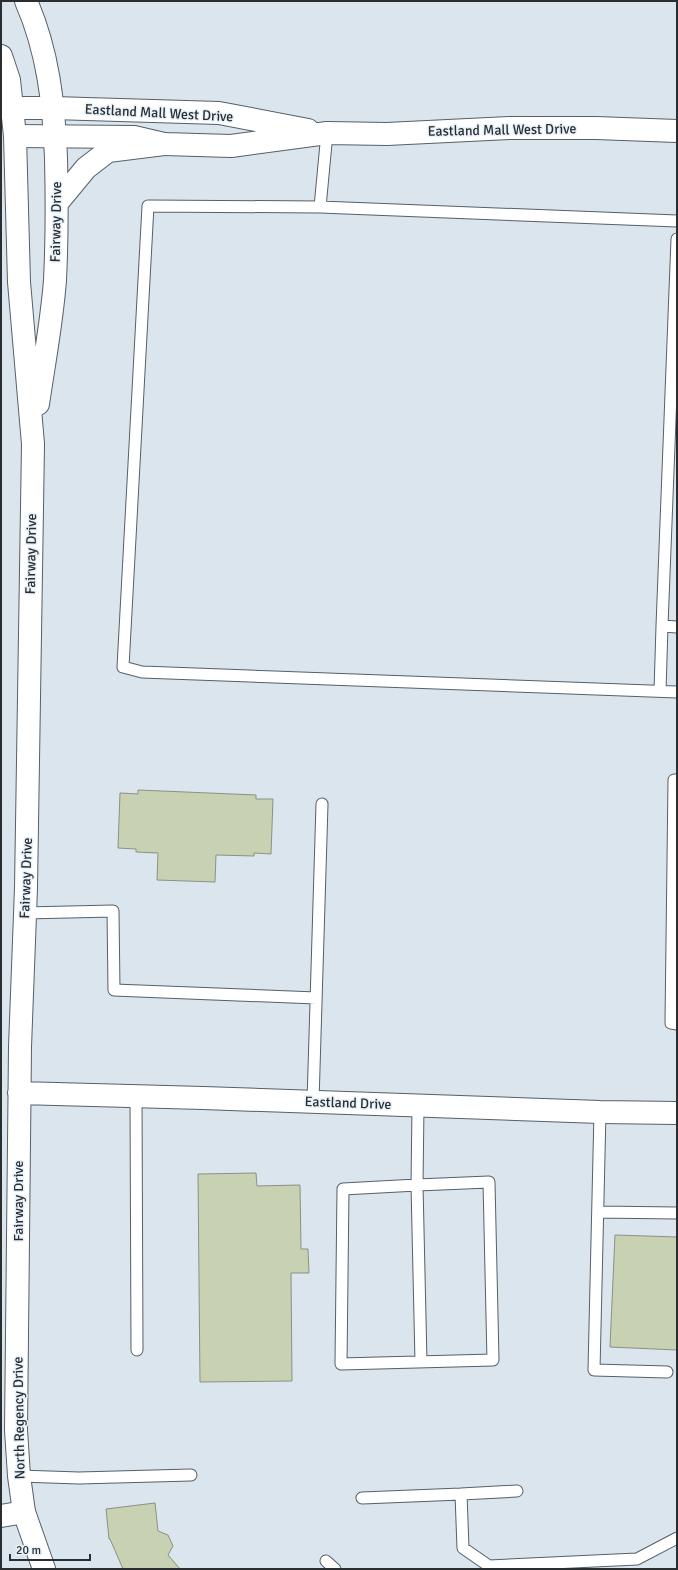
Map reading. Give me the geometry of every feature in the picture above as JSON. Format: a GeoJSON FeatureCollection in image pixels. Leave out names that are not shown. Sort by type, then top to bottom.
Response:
{"type":"FeatureCollection","features":[{"type":"Feature","properties":{"kind":"main road","name":"Fairway Drive"},"geometry":{"type":"LineString","coordinates":[[30,2],[49,73],[55,136],[57,203],[54,281],[33,444]]}},
{"type":"Feature","properties":{"kind":"main road","name":"Fairway Drive"},"geometry":{"type":"LineString","coordinates":[[1,56],[8,80],[13,108],[19,282],[33,444],[25,913],[19,1093],[18,1311]]}},
{"type":"Feature","properties":{"kind":"main road","name":"Eastland Mall West Drive"},"geometry":{"type":"LineString","coordinates":[[13,108],[219,113],[327,133]]}},
{"type":"Feature","properties":{"kind":"main road","name":"Eastland Mall West Drive"},"geometry":{"type":"LineString","coordinates":[[15,136],[134,137],[164,144],[231,146],[327,133],[387,134],[509,128],[596,128],[677,131]]}},
{"type":"Feature","properties":{"kind":"main road"},"geometry":{"type":"LineString","coordinates":[[57,203],[86,168],[108,152],[164,144]]}},
{"type":"Feature","properties":{"kind":"main road","name":"Eastland Drive"},"geometry":{"type":"LineString","coordinates":[[19,1093],[600,1112],[677,1113]]}},
{"type":"Feature","properties":{"kind":"main road"},"geometry":{"type":"LineString","coordinates":[[1,1341],[18,1311]]}},
{"type":"Feature","properties":{"kind":"main road","name":"North Regency Drive"},"geometry":{"type":"LineString","coordinates":[[18,1311],[16,1430],[19,1476],[24,1512],[44,1569]]}},
{"type":"Feature","properties":{"kind":"main road"},"geometry":{"type":"LineString","coordinates":[[1,1516],[24,1512]]}},
{"type":"Feature","properties":{"kind":"lane"},"geometry":{"type":"LineString","coordinates":[[320,207],[327,133]]}},
{"type":"Feature","properties":{"kind":"lane"},"geometry":{"type":"LineString","coordinates":[[677,221],[320,207],[148,206],[123,667],[142,672],[677,692]]}},
{"type":"Feature","properties":{"kind":"lane"},"geometry":{"type":"LineString","coordinates":[[660,691],[677,238]]}},
{"type":"Feature","properties":{"kind":"lane"},"geometry":{"type":"LineString","coordinates":[[662,626],[677,627]]}},
{"type":"Feature","properties":{"kind":"lane"},"geometry":{"type":"LineString","coordinates":[[677,780],[674,780],[671,1023],[677,1024]]}},
{"type":"Feature","properties":{"kind":"lane"},"geometry":{"type":"LineString","coordinates":[[313,1102],[322,804]]}},
{"type":"Feature","properties":{"kind":"lane"},"geometry":{"type":"LineString","coordinates":[[25,913],[113,912],[114,990],[316,998]]}},
{"type":"Feature","properties":{"kind":"lane"},"geometry":{"type":"LineString","coordinates":[[136,1096],[137,1350]]}},
{"type":"Feature","properties":{"kind":"lane"},"geometry":{"type":"LineString","coordinates":[[418,1106],[421,1362]]}},
{"type":"Feature","properties":{"kind":"lane"},"geometry":{"type":"LineString","coordinates":[[600,1112],[594,1370],[667,1372]]}},
{"type":"Feature","properties":{"kind":"lane"},"geometry":{"type":"LineString","coordinates":[[489,1182],[493,1360],[341,1364],[343,1189],[418,1185],[489,1182]]}},
{"type":"Feature","properties":{"kind":"lane"},"geometry":{"type":"LineString","coordinates":[[598,1212],[677,1213]]}},
{"type":"Feature","properties":{"kind":"lane"},"geometry":{"type":"LineString","coordinates":[[19,1476],[78,1478],[191,1475]]}},
{"type":"Feature","properties":{"kind":"lane"},"geometry":{"type":"LineString","coordinates":[[362,1498],[516,1491]]}},
{"type":"Feature","properties":{"kind":"lane"},"geometry":{"type":"LineString","coordinates":[[461,1494],[464,1548],[489,1566],[637,1559],[677,1538]]}},
{"type":"Feature","properties":{"kind":"lane"},"geometry":{"type":"LineString","coordinates":[[326,1561],[335,1569]]}},
{"type":"Feature","properties":{"kind":"building"},"geometry":{"type":"Polygon","coordinates":[[[138,790],[256,795],[256,799],[273,799],[271,854],[254,853],[254,856],[216,855],[215,882],[157,880],[158,853],[136,852],[136,849],[118,848],[120,793],[138,794],[138,790]]]}},
{"type":"Feature","properties":{"kind":"building"},"geometry":{"type":"Polygon","coordinates":[[[256,1173],[257,1186],[300,1185],[301,1249],[308,1249],[309,1273],[291,1273],[292,1381],[200,1382],[198,1174],[256,1173]]]}},
{"type":"Feature","properties":{"kind":"building"},"geometry":{"type":"Polygon","coordinates":[[[615,1235],[677,1237],[677,1350],[610,1347],[615,1235]]]}},
{"type":"Feature","properties":{"kind":"building"},"geometry":{"type":"Polygon","coordinates":[[[155,1503],[158,1531],[168,1535],[173,1546],[168,1555],[180,1569],[123,1569],[109,1539],[106,1509],[155,1503]]]}}]}
